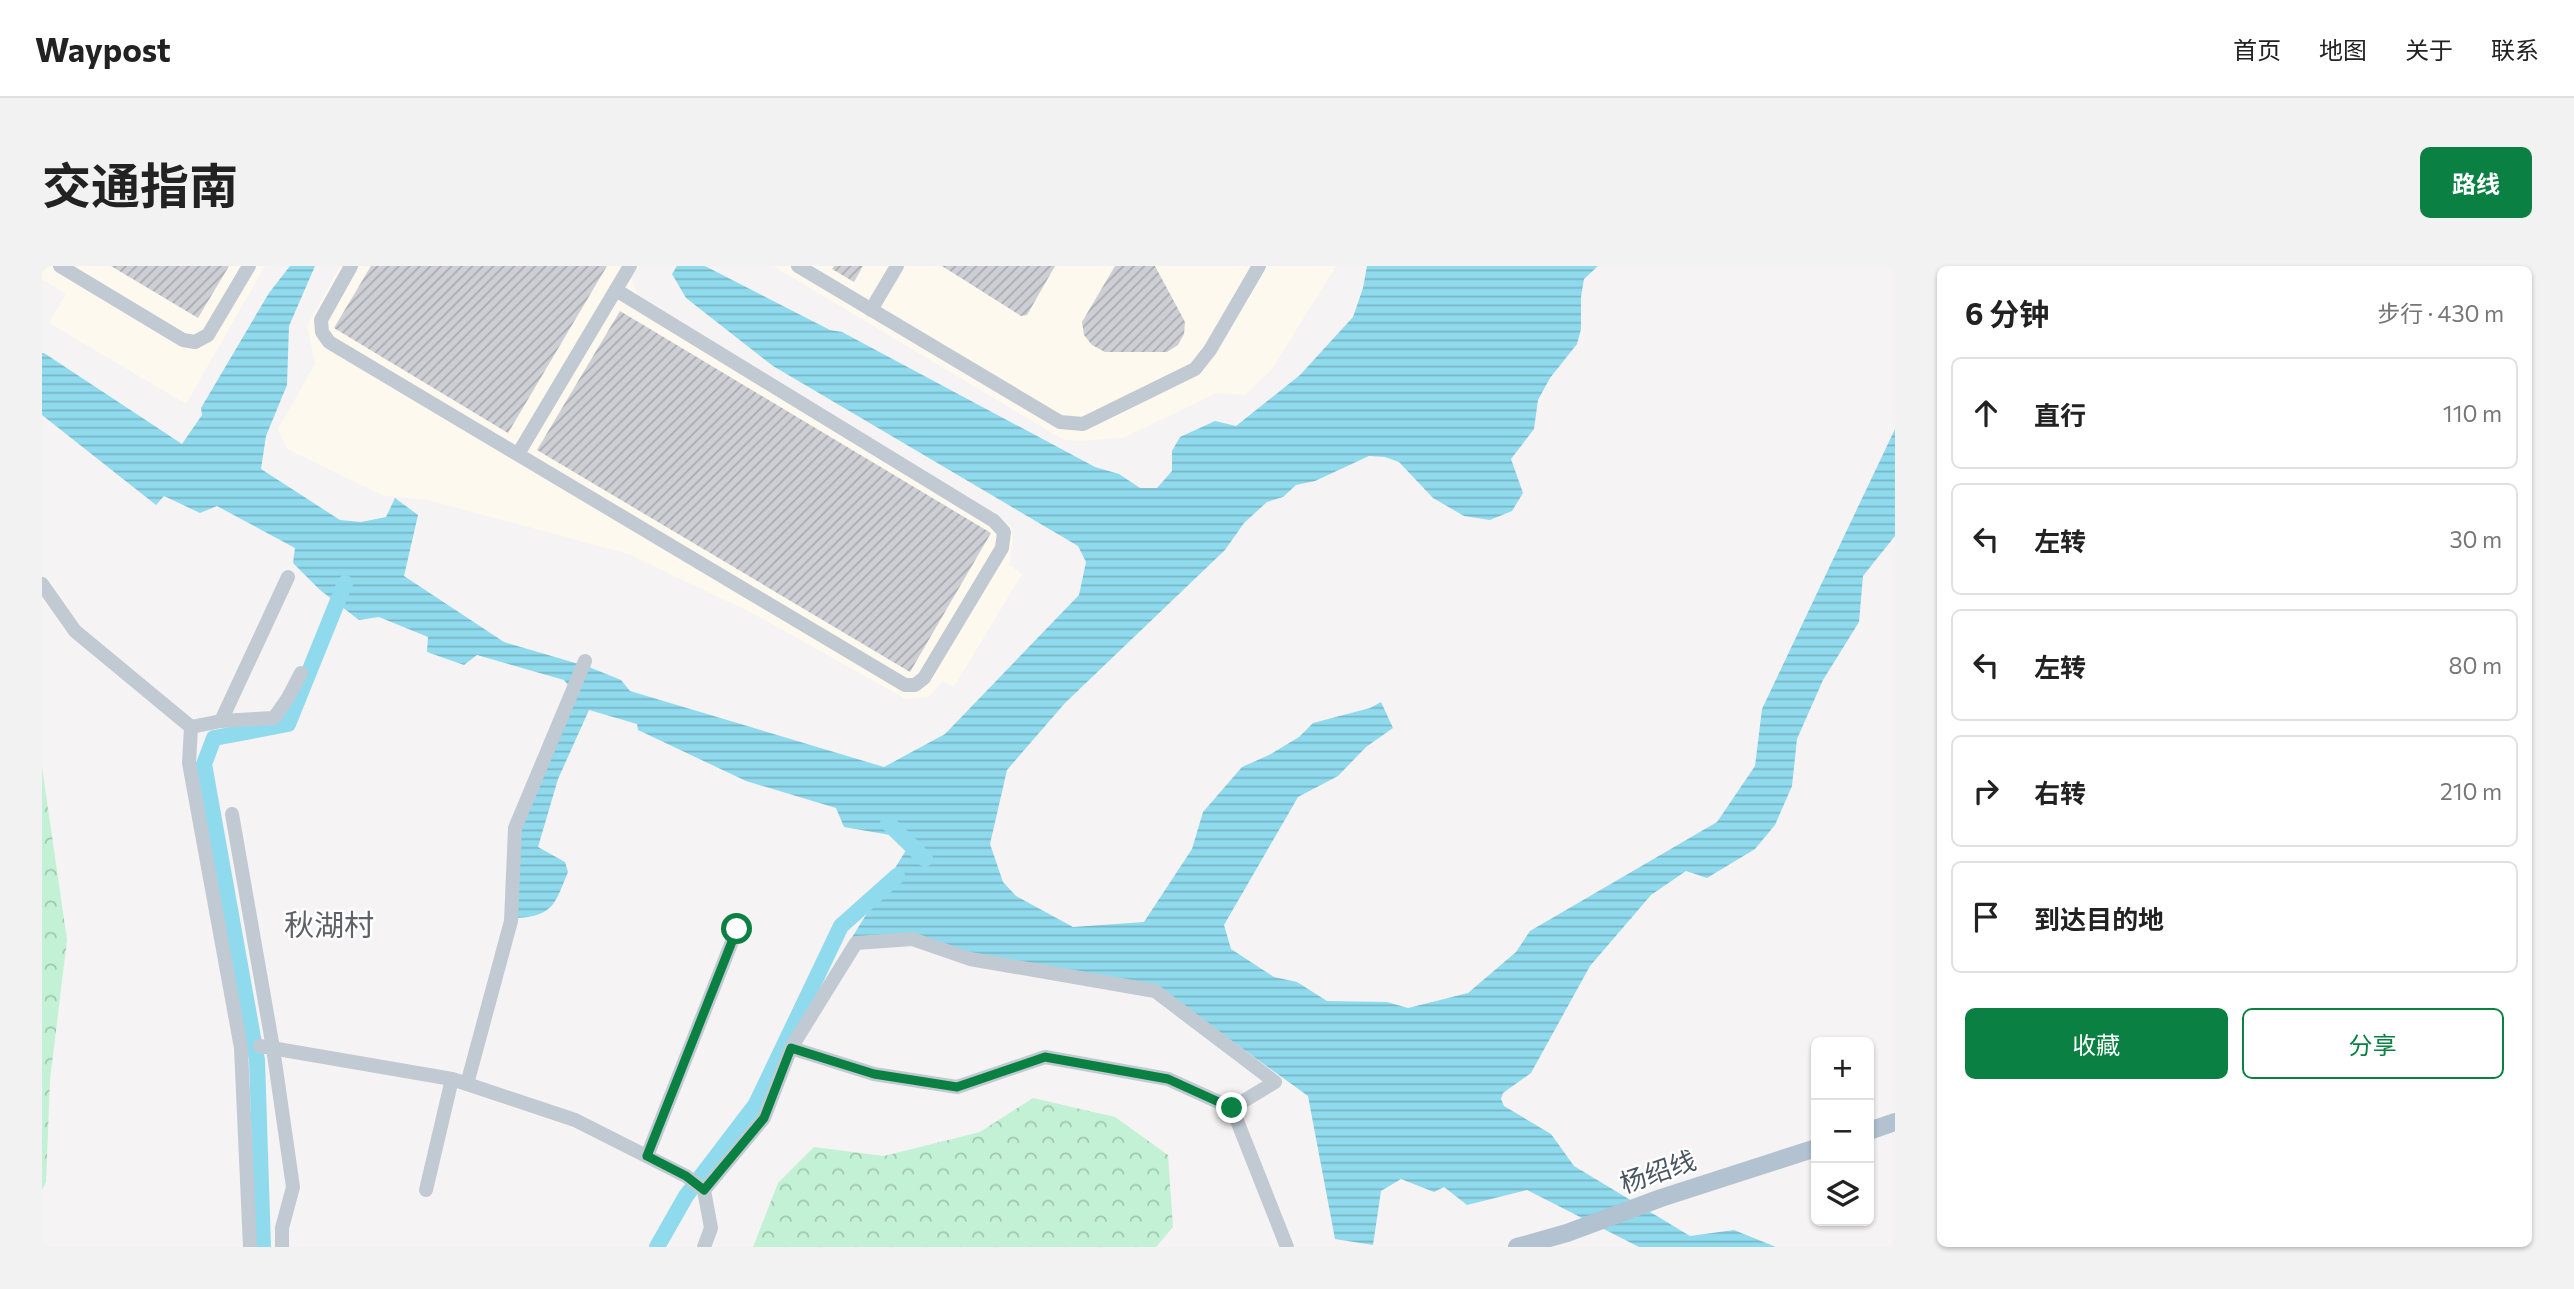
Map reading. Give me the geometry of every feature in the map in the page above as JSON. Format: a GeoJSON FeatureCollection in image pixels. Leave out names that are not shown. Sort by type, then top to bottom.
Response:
{"type":"FeatureCollection","features":[{"type":"Feature","properties":{"kind":"main road"},"geometry":{"type":"LineString","coordinates":[[1874,1128],[1895,1122]]}},
{"type":"Feature","properties":{"kind":"main road","name":"杨绍线"},"geometry":{"type":"LineString","coordinates":[[1517,1247],[1567,1233],[1661,1198],[1811,1149]]}},
{"type":"Feature","properties":{"kind":"street"},"geometry":{"type":"LineString","coordinates":[[60,266],[183,340],[195,342],[208,335],[249,266]]}},
{"type":"Feature","properties":{"kind":"street"},"geometry":{"type":"LineString","coordinates":[[351,266],[321,320],[322,332],[329,342],[905,685],[915,685],[924,678],[1002,548],[1004,532],[994,521],[616,290]]}},
{"type":"Feature","properties":{"kind":"street"},"geometry":{"type":"LineString","coordinates":[[518,454],[630,266]]}},
{"type":"Feature","properties":{"kind":"street"},"geometry":{"type":"LineString","coordinates":[[798,266],[1060,422],[1083,424],[1195,369],[1210,350],[1259,266]]}},
{"type":"Feature","properties":{"kind":"street"},"geometry":{"type":"LineString","coordinates":[[871,310],[897,266]]}},
{"type":"Feature","properties":{"kind":"street"},"geometry":{"type":"LineString","coordinates":[[221,721],[288,577]]}},
{"type":"Feature","properties":{"kind":"street"},"geometry":{"type":"LineString","coordinates":[[42,584],[75,631],[191,727]]}},
{"type":"Feature","properties":{"kind":"street"},"geometry":{"type":"LineString","coordinates":[[467,1084],[511,921],[515,828],[585,661]]}},
{"type":"Feature","properties":{"kind":"street"},"geometry":{"type":"LineString","coordinates":[[191,727],[221,721],[274,718],[301,673]]}},
{"type":"Feature","properties":{"kind":"street"},"geometry":{"type":"LineString","coordinates":[[191,727],[189,763],[241,1048],[250,1247]]}},
{"type":"Feature","properties":{"kind":"street"},"geometry":{"type":"LineString","coordinates":[[232,814],[267,1047],[293,1187],[282,1228],[282,1247]]}},
{"type":"Feature","properties":{"kind":"street"},"geometry":{"type":"LineString","coordinates":[[647,1156],[737,929]]}},
{"type":"Feature","properties":{"kind":"street"},"geometry":{"type":"LineString","coordinates":[[704,1190],[764,1118],[791,1048],[856,943],[912,939],[970,960],[1155,991],[1275,1082],[1232,1108]]}},
{"type":"Feature","properties":{"kind":"street"},"geometry":{"type":"LineString","coordinates":[[267,1047],[452,1079],[575,1120],[686,1176],[704,1190],[711,1228],[704,1247]]}},
{"type":"Feature","properties":{"kind":"street"},"geometry":{"type":"LineString","coordinates":[[791,1048],[874,1074],[957,1087],[1045,1057],[1168,1079],[1232,1108],[1287,1247]]}},
{"type":"Feature","properties":{"kind":"street"},"geometry":{"type":"LineString","coordinates":[[426,1190],[452,1079]]}},
{"type":"Feature","properties":{"kind":"shaded area"},"geometry":{"type":"Polygon","coordinates":[[[42,266],[265,266],[186,404],[49,323],[66,294],[42,279],[42,266]]]}},
{"type":"Feature","properties":{"kind":"shaded area"},"geometry":{"type":"Polygon","coordinates":[[[340,266],[639,266],[631,278],[638,295],[1011,526],[1013,541],[1009,565],[1022,574],[954,687],[943,681],[929,697],[906,699],[752,613],[628,554],[428,500],[384,496],[287,449],[278,429],[315,364],[307,326],[340,266]]]}},
{"type":"Feature","properties":{"kind":"shaded area"},"geometry":{"type":"Polygon","coordinates":[[[773,266],[1336,266],[1272,369],[1245,395],[1217,393],[1123,438],[1077,441],[1064,440],[773,266]]]}},
{"type":"Feature","properties":{"kind":"green space"},"geometry":{"type":"Polygon","coordinates":[[[42,767],[67,940],[50,1080],[46,1182],[42,1190],[42,767]]]}},
{"type":"Feature","properties":{"kind":"green space"},"geometry":{"type":"Polygon","coordinates":[[[1033,1098],[1115,1117],[1168,1155],[1173,1227],[1156,1247],[753,1247],[778,1183],[814,1147],[884,1156],[980,1132],[1033,1098]]]}},
{"type":"Feature","properties":{"kind":"water"},"geometry":{"type":"Polygon","coordinates":[[[290,266],[315,266],[289,326],[287,385],[266,436],[261,469],[340,520],[361,522],[386,517],[395,498],[418,515],[404,576],[504,642],[589,667],[621,680],[630,691],[884,767],[945,734],[1079,595],[1086,562],[1078,546],[773,366],[686,298],[672,274],[677,266],[705,266],[830,330],[842,332],[1095,467],[1119,474],[1140,488],[1157,488],[1172,471],[1172,451],[1180,437],[1215,421],[1236,426],[1300,375],[1353,317],[1367,266],[1598,266],[1584,279],[1581,329],[1577,344],[1550,378],[1538,400],[1534,429],[1511,459],[1523,493],[1512,511],[1490,520],[1464,516],[1433,498],[1399,462],[1385,457],[1369,456],[1315,481],[1296,485],[1283,497],[1267,502],[1244,523],[1225,550],[1065,703],[1007,770],[990,844],[1003,882],[1016,896],[1073,927],[1144,922],[1192,849],[1203,812],[1242,767],[1299,737],[1313,723],[1370,708],[1381,702],[1393,728],[1366,747],[1338,776],[1298,797],[1224,925],[1231,949],[1274,977],[1297,982],[1327,1001],[1387,1002],[1408,1008],[1468,993],[1516,952],[1530,931],[1717,822],[1755,766],[1762,709],[1895,429],[1895,536],[1863,576],[1859,622],[1823,680],[1797,739],[1792,786],[1775,825],[1755,849],[1707,878],[1686,871],[1651,895],[1590,966],[1531,1073],[1503,1093],[1501,1099],[1504,1106],[1551,1134],[1574,1166],[1690,1236],[1734,1230],[1776,1247],[1639,1247],[1527,1190],[1467,1205],[1444,1187],[1434,1192],[1401,1179],[1381,1191],[1373,1245],[1335,1239],[1308,1096],[1157,987],[971,957],[913,935],[851,939],[913,839],[844,827],[836,808],[746,781],[638,730],[637,724],[589,710],[558,779],[538,847],[565,862],[568,872],[552,906],[539,914],[517,918],[519,834],[577,696],[564,680],[477,655],[464,665],[427,652],[428,637],[379,617],[359,620],[320,590],[293,563],[295,548],[217,506],[200,513],[164,496],[156,505],[42,415],[44,353],[182,444],[202,415],[201,408],[269,293],[290,266]]]}},
{"type":"Feature","properties":{"kind":"building"},"geometry":{"type":"Polygon","coordinates":[[[111,266],[229,266],[198,318],[111,266]]]}},
{"type":"Feature","properties":{"kind":"building"},"geometry":{"type":"Polygon","coordinates":[[[371,266],[607,266],[508,433],[334,328],[371,266]]]}},
{"type":"Feature","properties":{"kind":"building"},"geometry":{"type":"Polygon","coordinates":[[[834,266],[863,266],[854,282],[832,269],[834,266]]]}},
{"type":"Feature","properties":{"kind":"building"},"geometry":{"type":"Polygon","coordinates":[[[942,266],[1055,266],[1027,315],[1021,316],[942,266]]]}},
{"type":"Feature","properties":{"kind":"building"},"geometry":{"type":"Polygon","coordinates":[[[1115,266],[1155,266],[1185,322],[1184,334],[1178,345],[1167,352],[1105,352],[1092,345],[1084,335],[1082,322],[1115,266]]]}},
{"type":"Feature","properties":{"kind":"building"},"geometry":{"type":"Polygon","coordinates":[[[620,311],[991,533],[910,672],[537,450],[620,311]]]}},
{"type":"Feature","properties":{"kind":"waterway"},"geometry":{"type":"LineString","coordinates":[[263,1247],[257,1060],[204,764],[214,738],[288,724],[345,583]]}},
{"type":"Feature","properties":{"kind":"waterway"},"geometry":{"type":"LineString","coordinates":[[888,823],[925,859]]}},
{"type":"Feature","properties":{"kind":"waterway"},"geometry":{"type":"LineString","coordinates":[[657,1247],[686,1196],[756,1104],[841,926],[897,876]]}},
{"type":"Feature","properties":{"kind":"district","name":"秋湖村"},"geometry":{"type":"Point","coordinates":[329,926]}},
{"type":"Feature","properties":{"kind":"route"},"geometry":{"type":"LineString","coordinates":[[737,929],[647,1156],[686,1176],[704,1190],[764,1118],[791,1048],[874,1074],[957,1087],[1045,1057],[1168,1079],[1232,1108]]}}]}
